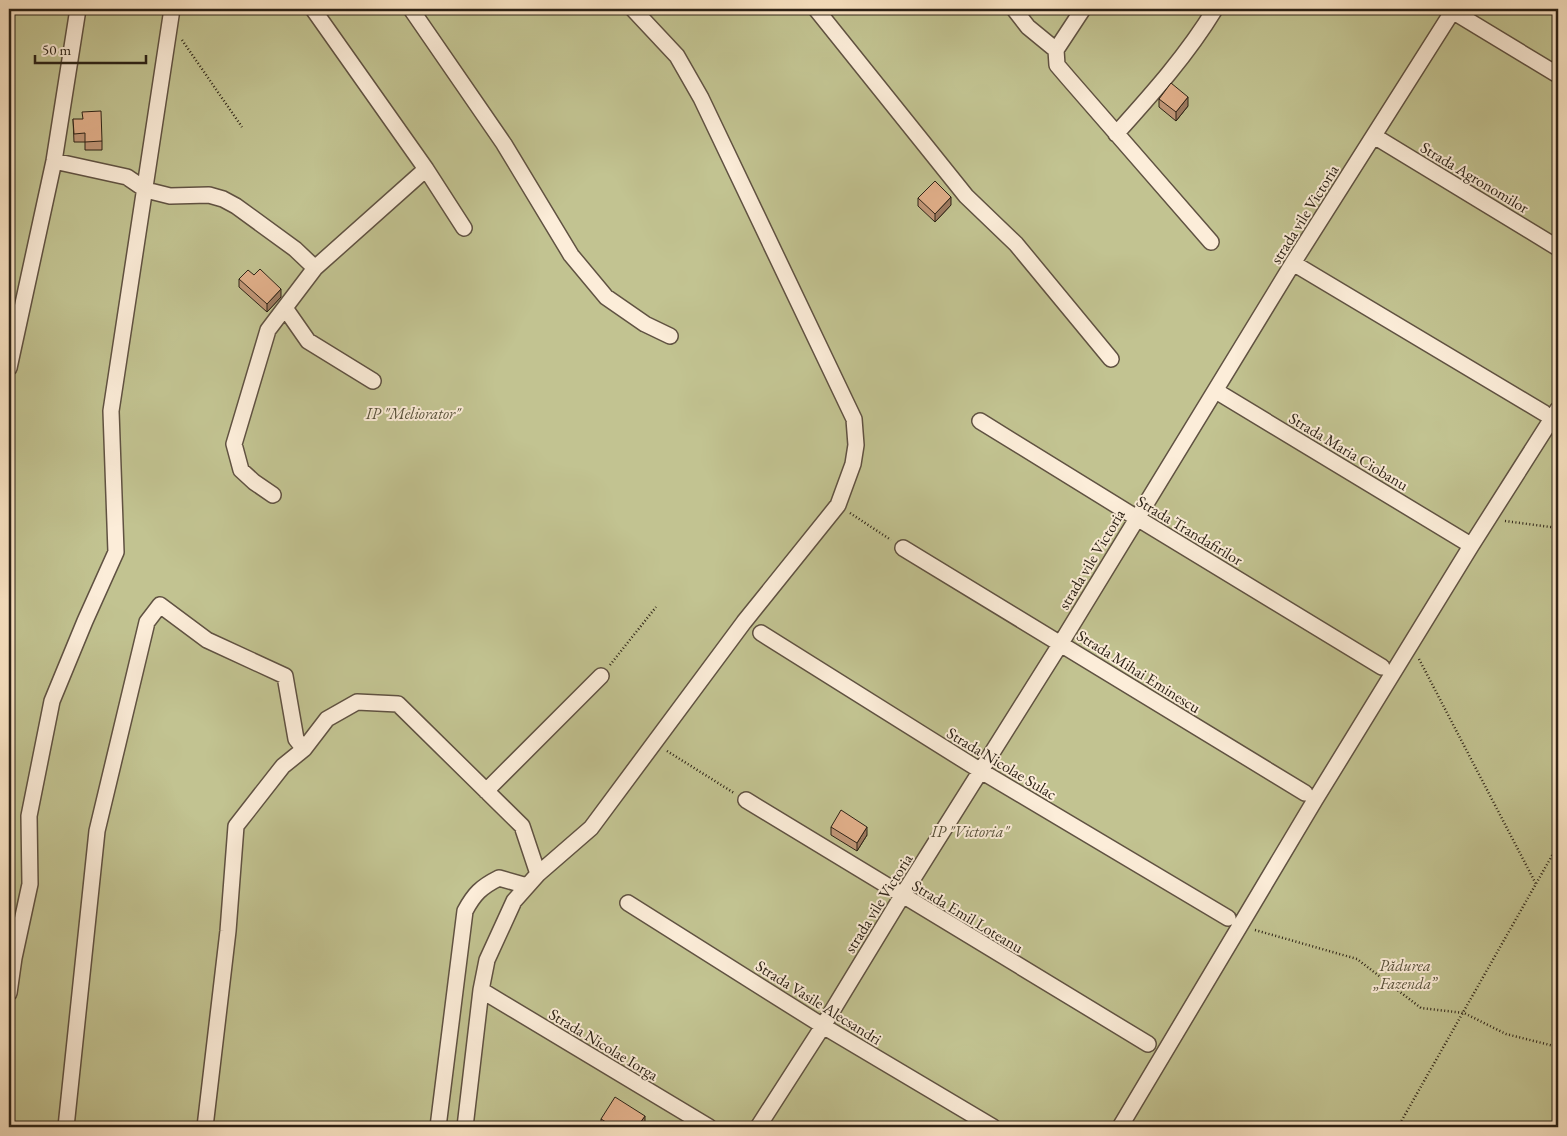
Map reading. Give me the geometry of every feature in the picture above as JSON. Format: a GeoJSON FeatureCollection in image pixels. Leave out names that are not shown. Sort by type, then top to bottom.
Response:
{"type":"FeatureCollection","features":[{"type":"Feature","properties":{"kind":"street"},"geometry":{"type":"LineString","coordinates":[[9,368],[54,161],[78,9]]}},
{"type":"Feature","properties":{"kind":"street"},"geometry":{"type":"LineString","coordinates":[[313,9],[426,169],[464,228]]}},
{"type":"Feature","properties":{"kind":"street"},"geometry":{"type":"LineString","coordinates":[[411,9],[504,144],[571,255],[606,297],[645,324],[670,336]]}},
{"type":"Feature","properties":{"kind":"street"},"geometry":{"type":"LineString","coordinates":[[465,1127],[481,990],[487,960],[514,901],[538,874],[591,828],[744,622],[838,505],[853,464],[856,445],[854,420],[701,98],[677,56],[633,9]]}},
{"type":"Feature","properties":{"kind":"street"},"geometry":{"type":"LineString","coordinates":[[816,9],[966,196],[1016,244],[1111,359]]}},
{"type":"Feature","properties":{"kind":"street"},"geometry":{"type":"LineString","coordinates":[[1014,9],[1028,27],[1056,50]]}},
{"type":"Feature","properties":{"kind":"street"},"geometry":{"type":"LineString","coordinates":[[1083,9],[1056,50],[1058,65],[1211,242]]}},
{"type":"Feature","properties":{"kind":"street"},"geometry":{"type":"LineString","coordinates":[[1116,134],[1162,84],[1198,37],[1215,9]]}},
{"type":"Feature","properties":{"kind":"street"},"geometry":{"type":"LineString","coordinates":[[1452,10],[1558,75]]}},
{"type":"Feature","properties":{"kind":"street","name":"strada vile Victoria"},"geometry":{"type":"LineString","coordinates":[[758,1127],[823,1026],[902,896],[1061,643],[1293,263],[1452,10]]}},
{"type":"Feature","properties":{"kind":"street"},"geometry":{"type":"LineString","coordinates":[[9,993],[14,958],[30,884],[29,816],[52,700],[116,552],[111,411],[171,16]]}},
{"type":"Feature","properties":{"kind":"street","name":"Strada Agronomilor"},"geometry":{"type":"LineString","coordinates":[[1374,136],[1558,248]]}},
{"type":"Feature","properties":{"kind":"street"},"geometry":{"type":"LineString","coordinates":[[54,161],[127,177],[146,190],[170,196],[209,195],[223,198],[295,249],[315,268]]}},
{"type":"Feature","properties":{"kind":"street"},"geometry":{"type":"LineString","coordinates":[[273,495],[241,470],[234,444],[268,330],[315,268],[426,169]]}},
{"type":"Feature","properties":{"kind":"street"},"geometry":{"type":"LineString","coordinates":[[1120,1127],[1234,922],[1320,791],[1490,519],[1551,411],[1293,263]]}},
{"type":"Feature","properties":{"kind":"street"},"geometry":{"type":"LineString","coordinates":[[285,308],[308,341],[373,381]]}},
{"type":"Feature","properties":{"kind":"street","name":"Strada Maria Ciobanu"},"geometry":{"type":"LineString","coordinates":[[1216,391],[1464,541]]}},
{"type":"Feature","properties":{"kind":"street","name":"Strada Trandafirilor"},"geometry":{"type":"LineString","coordinates":[[980,421],[1382,666]]}},
{"type":"Feature","properties":{"kind":"street","name":"Strada Mihai Eminescu"},"geometry":{"type":"LineString","coordinates":[[903,548],[1305,793]]}},
{"type":"Feature","properties":{"kind":"street"},"geometry":{"type":"LineString","coordinates":[[66,1127],[97,831],[146,622],[160,605],[207,640],[285,676],[296,738],[304,749]]}},
{"type":"Feature","properties":{"kind":"street","name":"Strada Nicolae Sulac"},"geometry":{"type":"LineString","coordinates":[[762,633],[981,771],[1234,922]]}},
{"type":"Feature","properties":{"kind":"street"},"geometry":{"type":"LineString","coordinates":[[486,791],[601,676]]}},
{"type":"Feature","properties":{"kind":"street"},"geometry":{"type":"LineString","coordinates":[[205,1127],[228,931],[236,826],[283,766],[304,749],[327,719],[358,702],[398,704],[522,826],[538,874]]}},
{"type":"Feature","properties":{"kind":"street","name":"Strada Emil Loteanu"},"geometry":{"type":"LineString","coordinates":[[746,800],[1148,1044]]}},
{"type":"Feature","properties":{"kind":"street"},"geometry":{"type":"LineString","coordinates":[[438,1127],[465,911],[474,896],[499,878],[527,886]]}},
{"type":"Feature","properties":{"kind":"street","name":"Strada Vasile Alecsandri"},"geometry":{"type":"LineString","coordinates":[[628,903],[823,1026],[993,1127]]}},
{"type":"Feature","properties":{"kind":"street","name":"Strada Nicolae Iorga"},"geometry":{"type":"LineString","coordinates":[[481,990],[709,1127]]}},
{"type":"Feature","properties":{"kind":"path"},"geometry":{"type":"LineString","coordinates":[[171,16],[242,127]]}},
{"type":"Feature","properties":{"kind":"path"},"geometry":{"type":"LineString","coordinates":[[838,505],[903,548]]}},
{"type":"Feature","properties":{"kind":"path"},"geometry":{"type":"LineString","coordinates":[[1490,519],[1558,528]]}},
{"type":"Feature","properties":{"kind":"path"},"geometry":{"type":"LineString","coordinates":[[601,676],[656,607]]}},
{"type":"Feature","properties":{"kind":"path"},"geometry":{"type":"LineString","coordinates":[[1411,644],[1536,884]]}},
{"type":"Feature","properties":{"kind":"path"},"geometry":{"type":"LineString","coordinates":[[654,743],[746,800]]}},
{"type":"Feature","properties":{"kind":"path"},"geometry":{"type":"LineString","coordinates":[[1398,1127],[1558,844]]}},
{"type":"Feature","properties":{"kind":"path"},"geometry":{"type":"LineString","coordinates":[[1234,922],[1357,958],[1421,1008],[1464,1013],[1506,1034],[1558,1047]]}},
{"type":"Feature","properties":{"kind":"green space"},"geometry":{"type":"Polygon","coordinates":[[[9,9],[1558,9],[1558,1127],[9,1127],[9,9]]]}},
{"type":"Feature","properties":{"kind":"building"},"geometry":{"type":"Polygon","coordinates":[[[1171,83],[1188,97],[1176,112],[1159,99],[1171,83]]]}},
{"type":"Feature","properties":{"kind":"building"},"geometry":{"type":"Polygon","coordinates":[[[101,111],[102,141],[85,142],[85,133],[74,134],[73,119],[83,119],[82,112],[101,111]]]}},
{"type":"Feature","properties":{"kind":"building"},"geometry":{"type":"Polygon","coordinates":[[[935,181],[951,197],[935,214],[918,198],[935,181]]]}},
{"type":"Feature","properties":{"kind":"building"},"geometry":{"type":"Polygon","coordinates":[[[260,269],[281,289],[267,304],[239,279],[248,270],[254,275],[260,269]]]}},
{"type":"Feature","properties":{"kind":"building"},"geometry":{"type":"Polygon","coordinates":[[[841,810],[867,827],[857,843],[831,827],[841,810]]]}},
{"type":"Feature","properties":{"kind":"building"},"geometry":{"type":"Polygon","coordinates":[[[615,1097],[645,1116],[637,1127],[614,1127],[601,1119],[615,1097]]]}},
{"type":"Feature","properties":{"kind":"park label","name":"IP \"Meliorator\""},"geometry":{"type":"Point","coordinates":[413,413]}},
{"type":"Feature","properties":{"kind":"park label","name":"IP \"Victoria\""},"geometry":{"type":"Point","coordinates":[970,831]}},
{"type":"Feature","properties":{"kind":"park label","name":"Pădurea „Fazenda”"},"geometry":{"type":"Point","coordinates":[1405,974]}}]}
